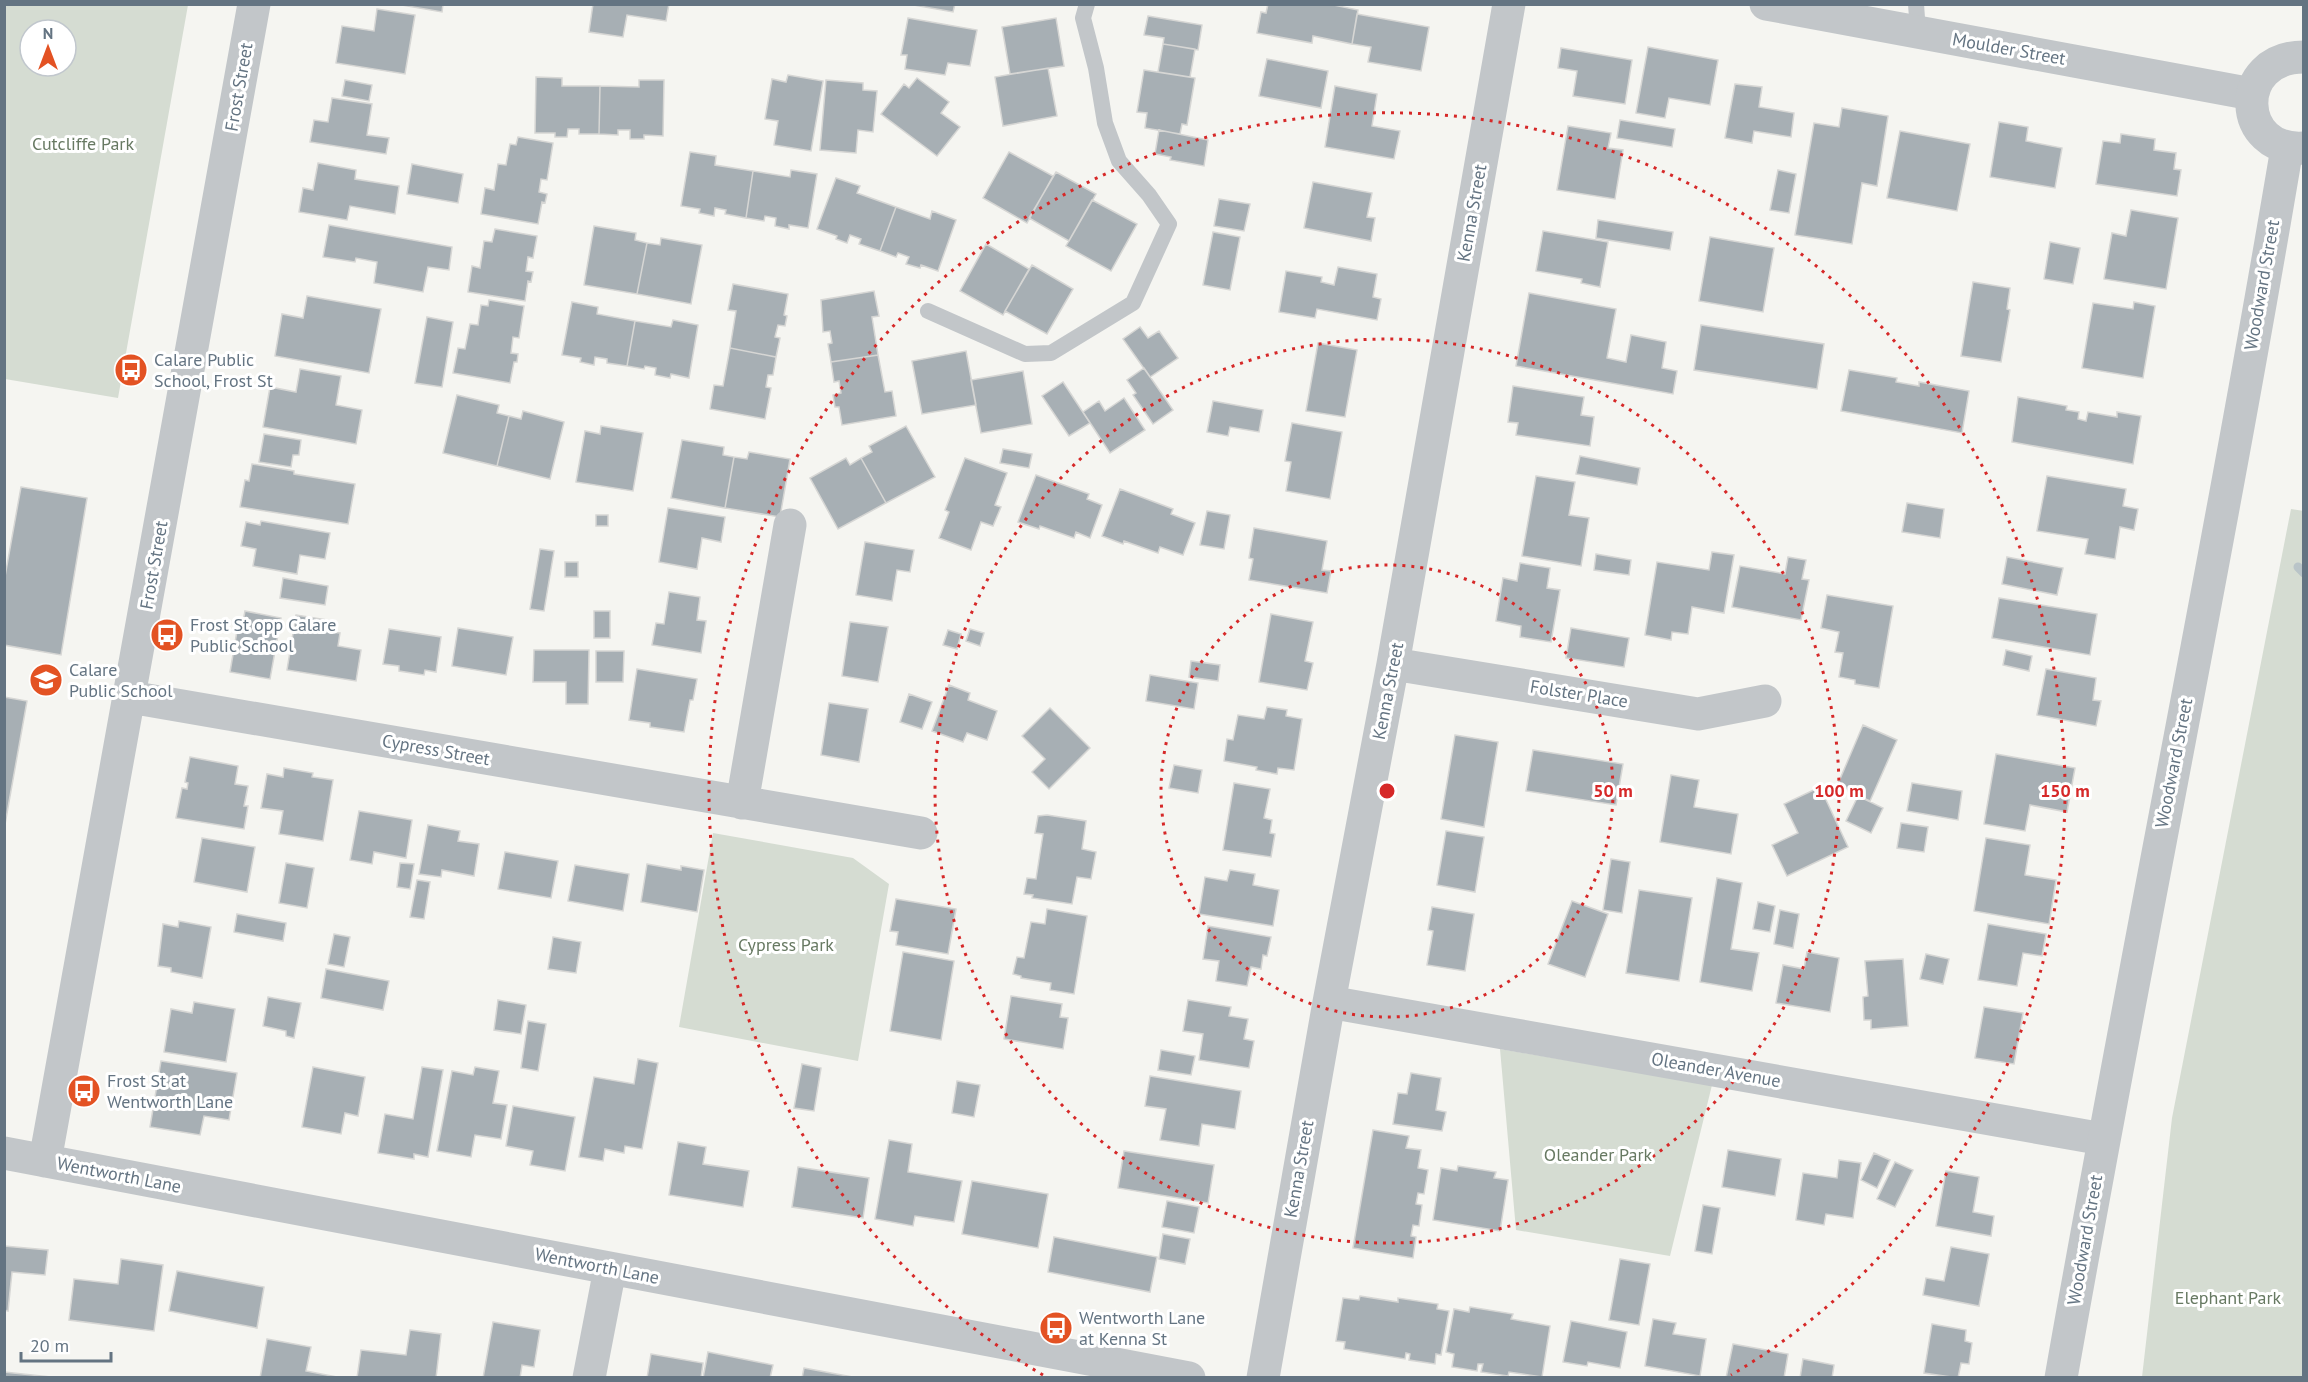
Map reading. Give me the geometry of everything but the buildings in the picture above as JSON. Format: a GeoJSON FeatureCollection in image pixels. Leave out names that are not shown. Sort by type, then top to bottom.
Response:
{"type":"FeatureCollection","features":[{"type":"Feature","properties":{"kind":"street","name":"Frost Street"},"geometry":{"type":"LineString","coordinates":[[45,1161],[254,4]]}},
{"type":"Feature","properties":{"kind":"street","name":"Kenna Street"},"geometry":{"type":"LineString","coordinates":[[1263,1377],[1329,1002],[1393,664],[1509,4]]}},
{"type":"Feature","properties":{"kind":"street","name":"Moulder Street"},"geometry":{"type":"LineString","coordinates":[[1766,4],[1917,18],[2252,94]]}},
{"type":"Feature","properties":{"kind":"street"},"geometry":{"type":"LineString","coordinates":[[2295,148],[2269,138],[2255,123],[2251,109],[2252,94],[2264,70],[2290,57],[2304,57]]}},
{"type":"Feature","properties":{"kind":"street","name":"Woodward Street"},"geometry":{"type":"LineString","coordinates":[[2061,1377],[2103,1139],[2213,558],[2295,148]]}},
{"type":"Feature","properties":{"kind":"street"},"geometry":{"type":"LineString","coordinates":[[742,803],[790,525]]}},
{"type":"Feature","properties":{"kind":"street","name":"Folster Place"},"geometry":{"type":"LineString","coordinates":[[1393,664],[1698,714],[1765,701]]}},
{"type":"Feature","properties":{"kind":"street","name":"Cypress Street"},"geometry":{"type":"LineString","coordinates":[[130,697],[921,833]]}},
{"type":"Feature","properties":{"kind":"street","name":"Oleander Avenue"},"geometry":{"type":"LineString","coordinates":[[1329,1002],[2103,1139]]}},
{"type":"Feature","properties":{"kind":"street","name":"Wentworth Lane"},"geometry":{"type":"LineString","coordinates":[[4,1153],[1189,1377]]}},
{"type":"Feature","properties":{"kind":"street"},"geometry":{"type":"LineString","coordinates":[[589,1377],[610,1269]]}},
{"type":"Feature","properties":{"kind":"lane"},"geometry":{"type":"LineString","coordinates":[[927,311],[1025,354],[1051,353],[1133,303],[1169,224],[1149,195],[1119,161],[1105,123],[1096,68],[1083,18],[1087,4]]}},
{"type":"Feature","properties":{"kind":"green space","name":"Cutcliffe Park"},"geometry":{"type":"Polygon","coordinates":[[[4,5],[188,5],[118,398],[5,379],[4,5]]]}},
{"type":"Feature","properties":{"kind":"green space","name":"Elephant Park"},"geometry":{"type":"Polygon","coordinates":[[[2291,509],[2304,511],[2303,1377],[2142,1377],[2172,1118],[2291,509]]]}},
{"type":"Feature","properties":{"kind":"green space","name":"Cypress Park"},"geometry":{"type":"Polygon","coordinates":[[[713,833],[853,858],[889,884],[858,1061],[679,1027],[713,833]]]}},
{"type":"Feature","properties":{"kind":"green space","name":"Oleander Park"},"geometry":{"type":"Polygon","coordinates":[[[1500,1049],[1712,1085],[1670,1256],[1516,1230],[1500,1049]]]}},
{"type":"Feature","properties":{"kind":"waterway"},"geometry":{"type":"LineString","coordinates":[[2298,567],[2304,573]]}},
{"type":"Feature","properties":{"kind":"place","name":"Calare Public School, Frost St"},"geometry":{"type":"Point","coordinates":[131,370]}},
{"type":"Feature","properties":{"kind":"place","name":"Frost St opp Calare Public School"},"geometry":{"type":"Point","coordinates":[167,635]}},
{"type":"Feature","properties":{"kind":"place","name":"Calare Public School"},"geometry":{"type":"Point","coordinates":[46,680]}},
{"type":"Feature","properties":{"kind":"place","name":"Frost St at Wentworth Lane"},"geometry":{"type":"Point","coordinates":[84,1091]}},
{"type":"Feature","properties":{"kind":"place","name":"Wentworth Lane at Kenna St"},"geometry":{"type":"Point","coordinates":[1056,1328]}}]}
